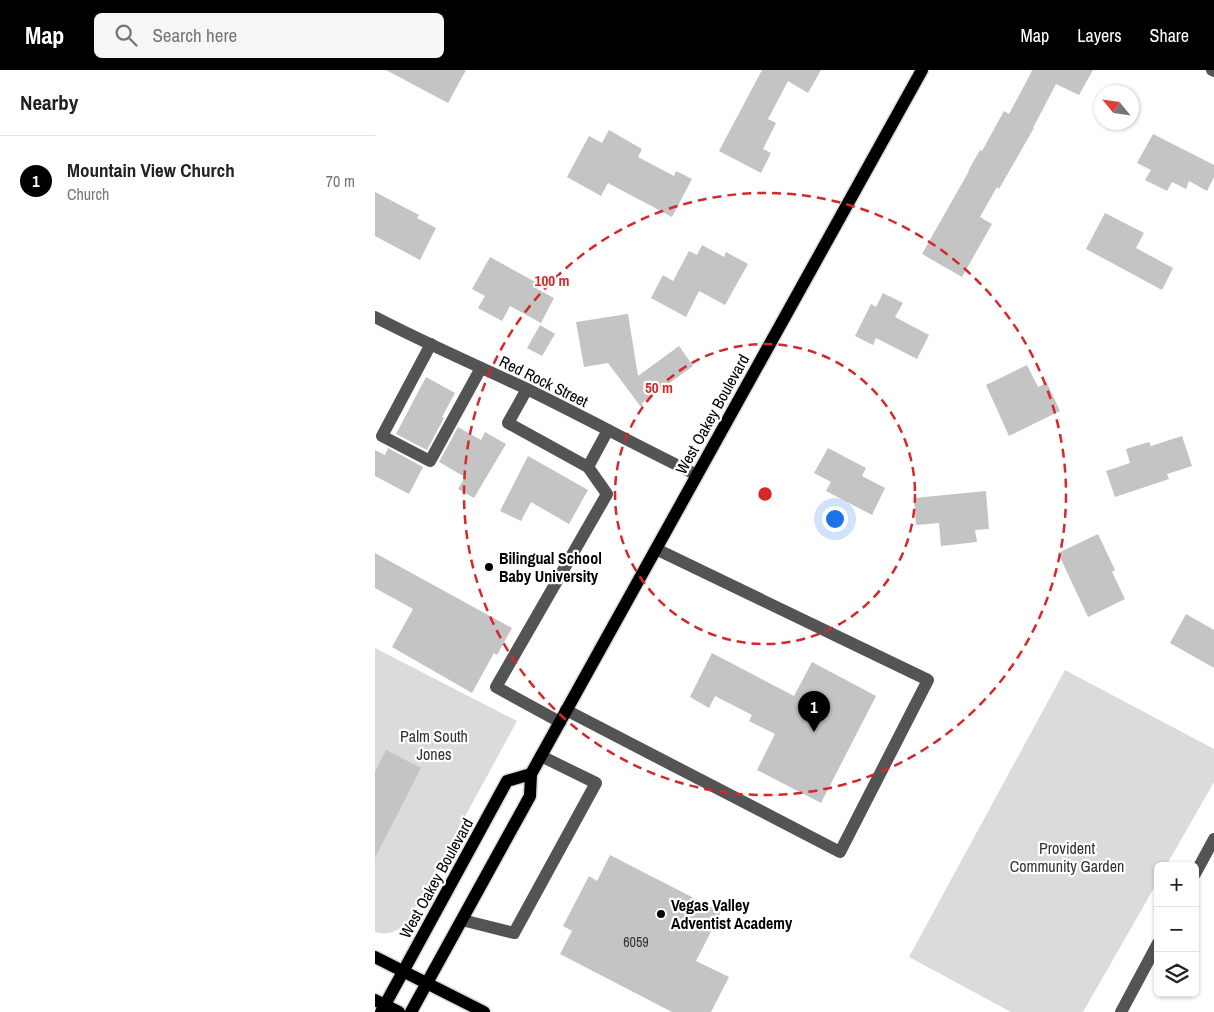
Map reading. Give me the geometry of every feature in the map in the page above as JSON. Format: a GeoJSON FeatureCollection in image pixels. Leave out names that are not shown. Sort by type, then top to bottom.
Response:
{"type":"FeatureCollection","features":[{"type":"Feature","properties":{"kind":"main road","name":"West Oakey Boulevard"},"geometry":{"type":"LineString","coordinates":[[411,1012],[531,796],[531,774],[922,70]]}},
{"type":"Feature","properties":{"kind":"main road","name":"West Oakey Boulevard"},"geometry":{"type":"LineString","coordinates":[[381,1006],[403,972],[507,781],[531,774]]}},
{"type":"Feature","properties":{"kind":"main road"},"geometry":{"type":"LineString","coordinates":[[375,957],[484,1012]]}},
{"type":"Feature","properties":{"kind":"main road"},"geometry":{"type":"LineString","coordinates":[[381,1006],[399,1012]]}},
{"type":"Feature","properties":{"kind":"street","name":"Red Rock Street"},"geometry":{"type":"LineString","coordinates":[[375,317],[527,389],[697,475]]}},
{"type":"Feature","properties":{"kind":"street"},"geometry":{"type":"LineString","coordinates":[[431,344],[382,436],[430,461],[481,368]]}},
{"type":"Feature","properties":{"kind":"street"},"geometry":{"type":"LineString","coordinates":[[527,389],[508,423],[588,467],[607,494],[496,687],[560,722]]}},
{"type":"Feature","properties":{"kind":"street"},"geometry":{"type":"LineString","coordinates":[[588,467],[608,430]]}},
{"type":"Feature","properties":{"kind":"street"},"geometry":{"type":"LineString","coordinates":[[566,710],[840,852],[928,680],[656,549]]}},
{"type":"Feature","properties":{"kind":"street"},"geometry":{"type":"LineString","coordinates":[[462,920],[514,933],[595,784],[541,756]]}},
{"type":"Feature","properties":{"kind":"street"},"geometry":{"type":"LineString","coordinates":[[1199,867],[1214,839]]}},
{"type":"Feature","properties":{"kind":"street"},"geometry":{"type":"LineString","coordinates":[[1121,1012],[1154,950]]}},
{"type":"Feature","properties":{"kind":"green space","name":"Palm South Jones"},"geometry":{"type":"Polygon","coordinates":[[[375,648],[517,721],[407,923],[395,931],[384,934],[375,932],[375,648]]]}},
{"type":"Feature","properties":{"kind":"green space","name":"Provident Community Garden"},"geometry":{"type":"Polygon","coordinates":[[[1065,670],[1214,749],[1214,782],[1168,862],[1154,862],[1154,888],[1083,1012],[1011,1012],[909,957],[1065,670]]]}},
{"type":"Feature","properties":{"kind":"building"},"geometry":{"type":"Polygon","coordinates":[[[386,70],[466,70],[448,103],[386,70]]]}},
{"type":"Feature","properties":{"kind":"building"},"geometry":{"type":"Polygon","coordinates":[[[762,70],[821,70],[808,93],[788,81],[768,119],[776,123],[763,149],[771,153],[761,173],[719,151],[762,70]]]}},
{"type":"Feature","properties":{"kind":"building"},"geometry":{"type":"Polygon","coordinates":[[[1030,70],[1093,70],[1079,95],[1056,84],[1034,128],[999,189],[997,187],[980,217],[992,224],[962,277],[922,254],[1004,111],[1009,114],[1032,71],[1030,70]]]}},
{"type":"Feature","properties":{"kind":"building"},"geometry":{"type":"Polygon","coordinates":[[[609,130],[642,149],[638,157],[674,176],[676,171],[692,179],[672,217],[608,183],[601,196],[567,177],[589,136],[602,143],[609,130]]]}},
{"type":"Feature","properties":{"kind":"building"},"geometry":{"type":"Polygon","coordinates":[[[1153,134],[1214,165],[1214,177],[1207,191],[1189,181],[1186,189],[1172,182],[1167,191],[1145,180],[1151,170],[1137,163],[1153,134]]]}},
{"type":"Feature","properties":{"kind":"building"},"geometry":{"type":"Polygon","coordinates":[[[375,192],[419,215],[417,218],[436,228],[420,260],[375,236],[375,192]]]}},
{"type":"Feature","properties":{"kind":"building"},"geometry":{"type":"Polygon","coordinates":[[[1105,213],[1144,233],[1136,248],[1173,268],[1162,290],[1086,249],[1105,213]]]}},
{"type":"Feature","properties":{"kind":"building"},"geometry":{"type":"Polygon","coordinates":[[[702,245],[724,257],[726,252],[748,264],[725,305],[699,291],[686,317],[651,298],[663,275],[673,281],[689,251],[697,255],[702,245]]]}},
{"type":"Feature","properties":{"kind":"building"},"geometry":{"type":"Polygon","coordinates":[[[490,257],[539,284],[537,289],[554,298],[541,323],[510,306],[502,321],[478,308],[485,296],[472,289],[490,257]]]}},
{"type":"Feature","properties":{"kind":"building"},"geometry":{"type":"Polygon","coordinates":[[[883,293],[903,303],[895,317],[929,335],[917,359],[876,338],[873,345],[855,336],[871,304],[876,307],[883,293]]]}},
{"type":"Feature","properties":{"kind":"building"},"geometry":{"type":"Polygon","coordinates":[[[628,314],[638,376],[679,346],[693,366],[642,403],[644,411],[608,363],[584,367],[576,322],[628,314]]]}},
{"type":"Feature","properties":{"kind":"building"},"geometry":{"type":"Polygon","coordinates":[[[540,325],[555,334],[542,356],[527,348],[540,325]]]}},
{"type":"Feature","properties":{"kind":"building"},"geometry":{"type":"Polygon","coordinates":[[[1027,365],[1038,387],[1047,383],[1060,411],[1009,436],[986,385],[1027,365]]]}},
{"type":"Feature","properties":{"kind":"building"},"geometry":{"type":"Polygon","coordinates":[[[426,377],[455,393],[427,450],[396,434],[426,377]]]}},
{"type":"Feature","properties":{"kind":"building"},"geometry":{"type":"Polygon","coordinates":[[[458,427],[481,440],[485,432],[506,444],[474,498],[458,489],[465,477],[439,462],[458,427]]]}},
{"type":"Feature","properties":{"kind":"building"},"geometry":{"type":"Polygon","coordinates":[[[1182,436],[1192,466],[1167,474],[1169,479],[1115,497],[1106,471],[1130,463],[1126,449],[1149,442],[1151,446],[1182,436]]]}},
{"type":"Feature","properties":{"kind":"building"},"geometry":{"type":"Polygon","coordinates":[[[388,448],[423,467],[409,494],[375,476],[375,450],[385,455],[388,448]]]}},
{"type":"Feature","properties":{"kind":"building"},"geometry":{"type":"Polygon","coordinates":[[[828,448],[866,468],[862,476],[885,488],[872,515],[826,491],[831,482],[814,473],[828,448]]]}},
{"type":"Feature","properties":{"kind":"building"},"geometry":{"type":"Polygon","coordinates":[[[528,456],[588,490],[569,524],[531,502],[521,521],[500,511],[528,456]]]}},
{"type":"Feature","properties":{"kind":"building"},"geometry":{"type":"Polygon","coordinates":[[[986,491],[989,529],[975,530],[977,542],[941,546],[939,523],[916,525],[914,498],[986,491]]]}},
{"type":"Feature","properties":{"kind":"building"},"geometry":{"type":"Polygon","coordinates":[[[1098,534],[1115,570],[1112,572],[1125,599],[1088,617],[1058,553],[1098,534]]]}},
{"type":"Feature","properties":{"kind":"building"},"geometry":{"type":"Polygon","coordinates":[[[375,553],[512,628],[497,655],[494,653],[472,693],[392,647],[413,609],[375,588],[375,553]]]}},
{"type":"Feature","properties":{"kind":"building"},"geometry":{"type":"Polygon","coordinates":[[[1186,614],[1214,630],[1214,668],[1170,643],[1186,614]]]}},
{"type":"Feature","properties":{"kind":"building"},"geometry":{"type":"Polygon","coordinates":[[[712,653],[794,696],[812,662],[876,696],[821,803],[757,770],[775,734],[749,721],[752,715],[715,696],[709,708],[690,697],[712,653]]]}},
{"type":"Feature","properties":{"kind":"building"},"geometry":{"type":"Polygon","coordinates":[[[386,750],[421,768],[375,858],[375,772],[386,750]]]}},
{"type":"Feature","properties":{"kind":"building"},"geometry":{"type":"Polygon","coordinates":[[[610,855],[721,912],[696,961],[729,977],[711,1012],[672,1012],[560,954],[572,931],[563,926],[589,876],[597,881],[610,855]]]}},
{"type":"Feature","properties":{"kind":"place","name":"Bilingual School Baby University"},"geometry":{"type":"Point","coordinates":[489,567]}},
{"type":"Feature","properties":{"kind":"place","name":"Mountain View Church"},"geometry":{"type":"Point","coordinates":[814,732]}},
{"type":"Feature","properties":{"kind":"place","name":"Vegas Valley Adventist Academy"},"geometry":{"type":"Point","coordinates":[661,914]}}]}
